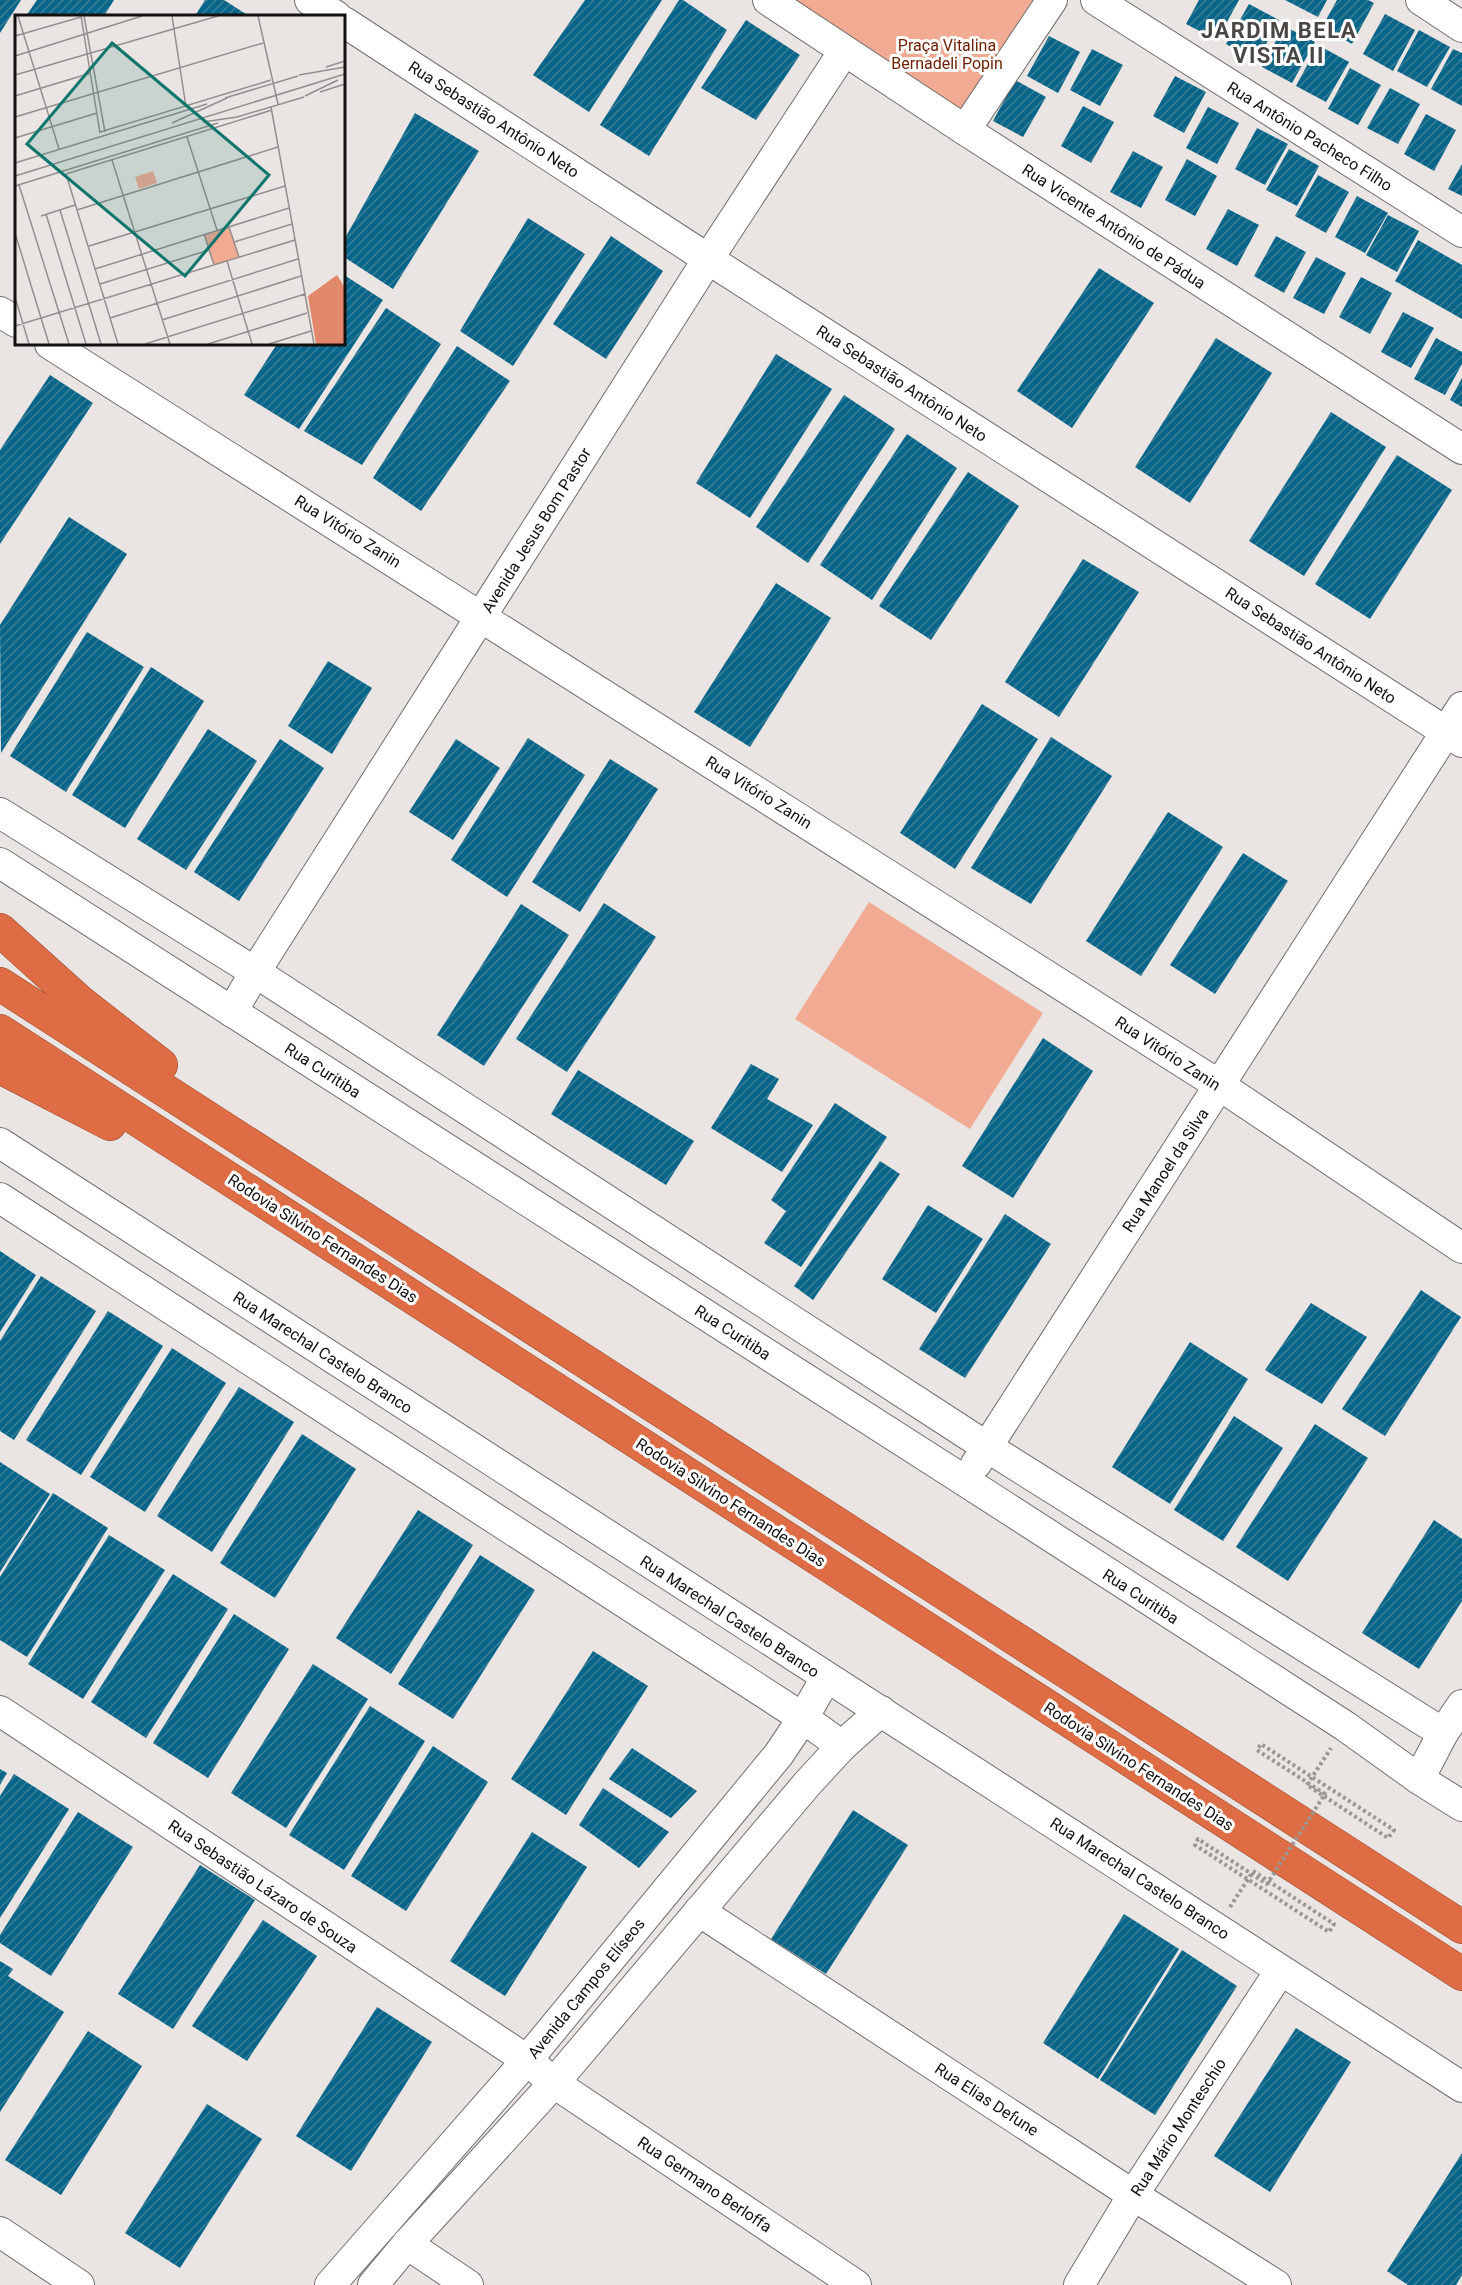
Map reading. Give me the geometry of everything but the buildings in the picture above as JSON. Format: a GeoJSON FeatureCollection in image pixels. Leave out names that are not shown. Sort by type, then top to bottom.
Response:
{"type":"FeatureCollection","features":[{"type":"Feature","properties":{"kind":"highway"},"geometry":{"type":"LineString","coordinates":[[0,930],[80,1002],[330,1197]]}},
{"type":"Feature","properties":{"kind":"highway"},"geometry":{"type":"LineString","coordinates":[[0,984],[1462,1927]]}},
{"type":"Feature","properties":{"kind":"highway","name":"Rodovia Silvino Fernandes Dias"},"geometry":{"type":"LineString","coordinates":[[0,1031],[1462,1974]]}},
{"type":"Feature","properties":{"kind":"highway"},"geometry":{"type":"LineString","coordinates":[[0,1067],[307,1227]]}},
{"type":"Feature","properties":{"kind":"street"},"geometry":{"type":"LineString","coordinates":[[310,0],[334,15]]}},
{"type":"Feature","properties":{"kind":"street","name":"Rua Vicente Antônio de Pádua"},"geometry":{"type":"LineString","coordinates":[[768,0],[965,130],[1462,449]]}},
{"type":"Feature","properties":{"kind":"street"},"geometry":{"type":"LineString","coordinates":[[965,130],[1052,0]]}},
{"type":"Feature","properties":{"kind":"street","name":"Rua Antônio Pacheco Filho"},"geometry":{"type":"LineString","coordinates":[[1096,0],[1462,232]]}},
{"type":"Feature","properties":{"kind":"street"},"geometry":{"type":"LineString","coordinates":[[1421,0],[1462,27]]}},
{"type":"Feature","properties":{"kind":"street","name":"Rua Sebastião Antônio Neto"},"geometry":{"type":"LineString","coordinates":[[345,23],[708,259],[1457,727]]}},
{"type":"Feature","properties":{"kind":"street","name":"Avenida Jesus Bom Pastor"},"geometry":{"type":"LineString","coordinates":[[232,1012],[255,972],[708,259],[844,51]]}},
{"type":"Feature","properties":{"kind":"street"},"geometry":{"type":"LineString","coordinates":[[0,312],[15,321]]}},
{"type":"Feature","properties":{"kind":"street","name":"Rua Vitório Zanin"},"geometry":{"type":"LineString","coordinates":[[52,345],[1219,1085],[1462,1248]]}},
{"type":"Feature","properties":{"kind":"street","name":"Rua Manoel da Silva"},"geometry":{"type":"LineString","coordinates":[[965,1481],[1219,1085],[1457,727]]}},
{"type":"Feature","properties":{"kind":"street"},"geometry":{"type":"LineString","coordinates":[[0,813],[255,972],[987,1447],[1443,1733]]}},
{"type":"Feature","properties":{"kind":"street","name":"Rua Curitiba"},"geometry":{"type":"LineString","coordinates":[[0,863],[1345,1726],[1419,1779],[1462,1806]]}},
{"type":"Feature","properties":{"kind":"street","name":"Rua Marechal Castelo Branco"},"geometry":{"type":"LineString","coordinates":[[0,1143],[1462,2087]]}},
{"type":"Feature","properties":{"kind":"street"},"geometry":{"type":"LineString","coordinates":[[34,1165],[1,1201],[803,1718],[842,1746]]}},
{"type":"Feature","properties":{"kind":"street","name":"Avenida Campos Elíseos"},"geometry":{"type":"LineString","coordinates":[[330,2285],[526,2060],[778,1754],[803,1718],[826,1678]]}},
{"type":"Feature","properties":{"kind":"street"},"geometry":{"type":"LineString","coordinates":[[1419,1779],[1443,1733],[1462,1705]]}},
{"type":"Feature","properties":{"kind":"street"},"geometry":{"type":"LineString","coordinates":[[373,2285],[407,2244],[554,2083],[842,1746],[881,1711]]}},
{"type":"Feature","properties":{"kind":"street","name":"Rua Sebastião Lázaro de Souza"},"geometry":{"type":"LineString","coordinates":[[0,1712],[526,2060],[554,2083]]}},
{"type":"Feature","properties":{"kind":"street","name":"Rua Elias Defune"},"geometry":{"type":"LineString","coordinates":[[699,1911],[1133,2195],[1276,2285]]}},
{"type":"Feature","properties":{"kind":"street","name":"Rua Mário Monteschio"},"geometry":{"type":"LineString","coordinates":[[1079,2285],[1133,2195],[1280,1971]]}},
{"type":"Feature","properties":{"kind":"street","name":"Rua Germano Berloffa"},"geometry":{"type":"LineString","coordinates":[[554,2083],[856,2285]]}},
{"type":"Feature","properties":{"kind":"street"},"geometry":{"type":"LineString","coordinates":[[0,2232],[79,2285]]}},
{"type":"Feature","properties":{"kind":"street"},"geometry":{"type":"LineString","coordinates":[[407,2244],[468,2285]]}},
{"type":"Feature","properties":{"kind":"path"},"geometry":{"type":"LineString","coordinates":[[1217,1928],[1253,1871],[1262,1877],[1271,1883],[1307,1906],[1334,1924],[1329,1932],[1195,1845],[1198,1839],[1267,1884],[1273,1874],[1286,1854],[1306,1824],[1318,1804],[1325,1794],[1257,1750],[1261,1744],[1394,1830],[1388,1838],[1343,1808],[1334,1803],[1325,1797],[1316,1791],[1307,1785],[1345,1726]]}},
{"type":"Feature","properties":{"kind":"green space","name":"Praça Vitalina Bernadeli Popin"},"geometry":{"type":"Polygon","coordinates":[[[768,0],[1052,0],[965,130],[768,0]]]}},
{"type":"Feature","properties":{"kind":"green space"},"geometry":{"type":"Polygon","coordinates":[[[869,902],[1043,1013],[970,1129],[795,1019],[869,902]]]}},
{"type":"Feature","properties":{"kind":"district","name":"JARDIM BELA VISTA II"},"geometry":{"type":"Point","coordinates":[1279,42]}}]}
